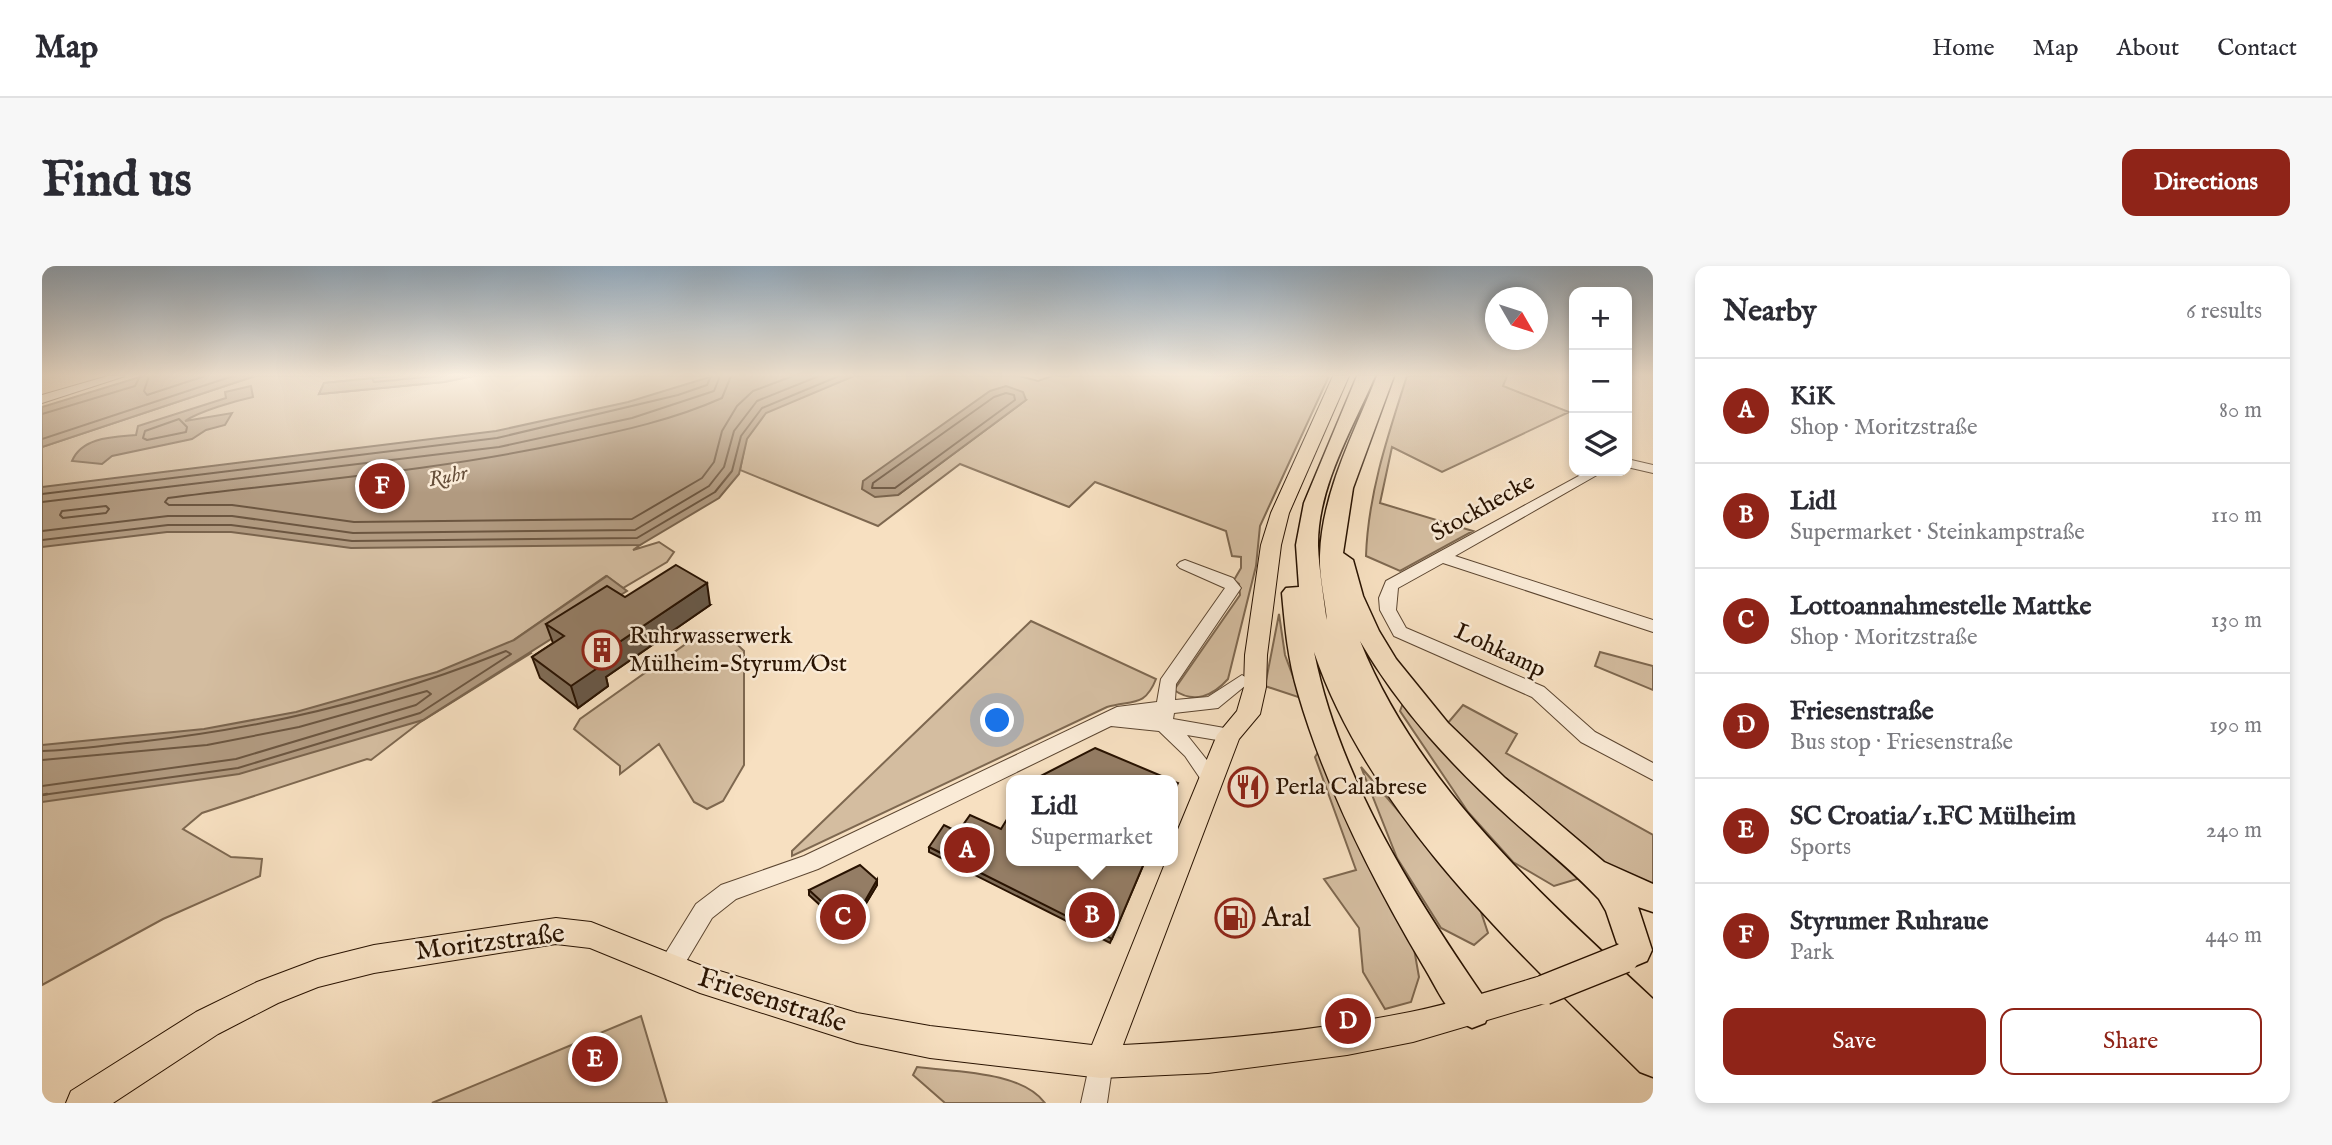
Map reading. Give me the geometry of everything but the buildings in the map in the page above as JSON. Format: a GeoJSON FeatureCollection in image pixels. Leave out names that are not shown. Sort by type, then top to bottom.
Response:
{"type":"FeatureCollection","features":[{"type":"Feature","properties":{"kind":"highway"},"geometry":{"type":"LineString","coordinates":[[1350,415],[1319,489],[1308,528],[1296,552],[1293,582],[1298,638],[1310,692],[1347,787],[1396,886],[1472,1011]]}},
{"type":"Feature","properties":{"kind":"highway"},"geometry":{"type":"LineString","coordinates":[[1372,415],[1336,516],[1331,556],[1333,595],[1346,641],[1373,702],[1413,765],[1474,841],[1555,927],[1653,1023]]}},
{"type":"Feature","properties":{"kind":"highway"},"geometry":{"type":"LineString","coordinates":[[1336,516],[1345,575],[1367,632],[1397,679],[1453,745],[1522,811],[1591,868],[1622,886],[1653,898]]}},
{"type":"Feature","properties":{"kind":"highway"},"geometry":{"type":"LineString","coordinates":[[1308,528],[1307,591],[1319,637],[1346,702],[1386,767],[1447,848],[1535,944],[1653,1059]]}},
{"type":"Feature","properties":{"kind":"highway"},"geometry":{"type":"LineString","coordinates":[[1591,868],[1621,905],[1637,949]]}},
{"type":"Feature","properties":{"kind":"main road"},"geometry":{"type":"LineString","coordinates":[[1178,864],[1230,735],[1248,714],[1255,687],[1256,655],[1263,622],[1271,545],[1280,513],[1324,415]]}},
{"type":"Feature","properties":{"kind":"main road"},"geometry":{"type":"LineString","coordinates":[[1230,735],[1231,711],[1242,681],[1256,655]]}},
{"type":"Feature","properties":{"kind":"main road"},"geometry":{"type":"LineString","coordinates":[[1101,1062],[1177,866]]}},
{"type":"Feature","properties":{"kind":"main road","name":"Moritzstraße"},"geometry":{"type":"LineString","coordinates":[[83,1103],[207,1023],[268,992],[318,973],[374,959],[556,931],[591,935],[670,967]]}},
{"type":"Feature","properties":{"kind":"main road","name":"Friesenstraße"},"geometry":{"type":"LineString","coordinates":[[670,967],[857,1028],[930,1042],[1101,1062],[1208,1057],[1348,1039],[1413,1027],[1544,990],[1637,949]]}},
{"type":"Feature","properties":{"kind":"street"},"geometry":{"type":"LineString","coordinates":[[1632,464],[1653,469]]}},
{"type":"Feature","properties":{"kind":"street","name":"Stockhecke"},"geometry":{"type":"LineString","coordinates":[[1392,585],[1588,476]]}},
{"type":"Feature","properties":{"kind":"street"},"geometry":{"type":"LineString","coordinates":[[1441,556],[1653,626]]}},
{"type":"Feature","properties":{"kind":"street"},"geometry":{"type":"LineString","coordinates":[[1185,565],[1228,582],[1233,588],[1167,683],[1164,716],[1211,779]]}},
{"type":"Feature","properties":{"kind":"street","name":"Lohkamp"},"geometry":{"type":"LineString","coordinates":[[1392,585],[1387,604],[1390,620],[1400,632],[1538,692],[1588,737],[1653,772]]}},
{"type":"Feature","properties":{"kind":"street"},"geometry":{"type":"LineString","coordinates":[[670,967],[704,911],[715,900],[811,863],[1104,722],[1164,716],[1212,702],[1227,695],[1242,681]]}},
{"type":"Feature","properties":{"kind":"street"},"geometry":{"type":"LineString","coordinates":[[1164,716],[1230,735]]}},
{"type":"Feature","properties":{"kind":"street"},"geometry":{"type":"LineString","coordinates":[[1094,1103],[1101,1062]]}},
{"type":"Feature","properties":{"kind":"shaded area"},"geometry":{"type":"Polygon","coordinates":[[[138,415],[964,415],[898,495],[1006,415],[1311,415],[1260,526],[1256,566],[1228,679],[1210,694],[1189,697],[1174,690],[1240,595],[1239,584],[1234,580],[1241,568],[1241,557],[1232,556],[1226,531],[1095,482],[1069,507],[960,464],[878,526],[740,470],[744,450],[634,545],[640,545],[633,550],[659,542],[674,552],[667,562],[623,588],[606,576],[515,639],[531,653],[419,723],[371,760],[367,759],[202,813],[183,829],[231,857],[262,859],[260,876],[163,919],[42,985],[42,447],[138,415]]]}},
{"type":"Feature","properties":{"kind":"shaded area"},"geometry":{"type":"Polygon","coordinates":[[[1395,415],[1563,415],[1442,472],[1392,447],[1380,503],[1473,531],[1400,571],[1366,556],[1375,487],[1395,415]]]}},
{"type":"Feature","properties":{"kind":"shaded area"},"geometry":{"type":"Polygon","coordinates":[[[1279,614],[1285,655],[1301,698],[1265,686],[1279,614]]]}},
{"type":"Feature","properties":{"kind":"shaded area"},"geometry":{"type":"Polygon","coordinates":[[[1031,621],[1156,679],[1152,688],[1137,701],[1107,707],[792,856],[792,851],[1031,621]]]}},
{"type":"Feature","properties":{"kind":"shaded area"},"geometry":{"type":"Polygon","coordinates":[[[708,632],[728,638],[744,651],[744,765],[723,801],[707,809],[694,802],[659,744],[620,774],[620,766],[574,729],[580,719],[697,636],[708,632]]]}},
{"type":"Feature","properties":{"kind":"shaded area"},"geometry":{"type":"Polygon","coordinates":[[[1600,652],[1653,666],[1653,690],[1595,666],[1600,652]]]}},
{"type":"Feature","properties":{"kind":"shaded area"},"geometry":{"type":"Polygon","coordinates":[[[1405,698],[1587,876],[1554,886],[1513,862],[1468,812],[1400,711],[1405,698]]]}},
{"type":"Feature","properties":{"kind":"shaded area"},"geometry":{"type":"Polygon","coordinates":[[[1463,705],[1517,734],[1506,753],[1653,835],[1653,889],[1633,884],[1524,802],[1447,724],[1463,705]]]}},
{"type":"Feature","properties":{"kind":"shaded area"},"geometry":{"type":"Polygon","coordinates":[[[1320,749],[1413,943],[1419,977],[1411,1002],[1385,1009],[1363,972],[1359,928],[1324,879],[1356,870],[1315,757],[1320,749]]]}},
{"type":"Feature","properties":{"kind":"shaded area"},"geometry":{"type":"Polygon","coordinates":[[[1361,767],[1479,906],[1488,933],[1474,945],[1441,928],[1397,858],[1361,767]]]}},
{"type":"Feature","properties":{"kind":"shaded area"},"geometry":{"type":"Polygon","coordinates":[[[641,1016],[667,1103],[432,1103],[641,1016]]]}},
{"type":"Feature","properties":{"kind":"shaded area"},"geometry":{"type":"Polygon","coordinates":[[[917,1067],[1004,1079],[1034,1092],[1045,1103],[945,1103],[913,1075],[917,1067]]]}},
{"type":"Feature","properties":{"kind":"water"},"geometry":{"type":"Polygon","coordinates":[[[42,415],[138,415],[42,447],[42,415]]]}},
{"type":"Feature","properties":{"kind":"water"},"geometry":{"type":"Polygon","coordinates":[[[172,415],[196,415],[185,421],[231,415],[225,425],[206,430],[192,439],[112,456],[102,464],[72,461],[83,447],[99,440],[136,435],[138,426],[172,415]]]}},
{"type":"Feature","properties":{"kind":"water","name":"Ruhr"},"geometry":{"type":"Polygon","coordinates":[[[569,415],[764,415],[747,439],[739,474],[719,498],[640,545],[351,548],[231,532],[167,532],[42,547],[42,487],[496,431],[569,415]]]}},
{"type":"Feature","properties":{"kind":"water"},"geometry":{"type":"Polygon","coordinates":[[[956,415],[1006,415],[898,495],[875,497],[862,489],[863,481],[956,415]]]}},
{"type":"Feature","properties":{"kind":"water"},"geometry":{"type":"Polygon","coordinates":[[[607,576],[627,591],[423,720],[239,774],[42,802],[42,745],[204,729],[296,712],[437,672],[514,640],[607,576]]]}},
{"type":"Feature","properties":{"kind":"place","name":"Styrumer Ruhraue"},"geometry":{"type":"Point","coordinates":[382,486]}},
{"type":"Feature","properties":{"kind":"place","name":"Ruhrwasserwerk Mülheim-Styrum/Ost"},"geometry":{"type":"Point","coordinates":[602,650]}},
{"type":"Feature","properties":{"kind":"place","name":"Perla Calabrese"},"geometry":{"type":"Point","coordinates":[1248,787]}},
{"type":"Feature","properties":{"kind":"place","name":"KiK"},"geometry":{"type":"Point","coordinates":[967,850]}},
{"type":"Feature","properties":{"kind":"place","name":"Lidl"},"geometry":{"type":"Point","coordinates":[1092,915]}},
{"type":"Feature","properties":{"kind":"place","name":"Lottoannahmestelle Mattke"},"geometry":{"type":"Point","coordinates":[843,917]}},
{"type":"Feature","properties":{"kind":"place","name":"Aral"},"geometry":{"type":"Point","coordinates":[1235,918]}},
{"type":"Feature","properties":{"kind":"place","name":"Friesenstraße"},"geometry":{"type":"Point","coordinates":[1348,1021]}},
{"type":"Feature","properties":{"kind":"place","name":"SC Croatia/ 1.FC Mülheim"},"geometry":{"type":"Point","coordinates":[595,1059]}}]}
